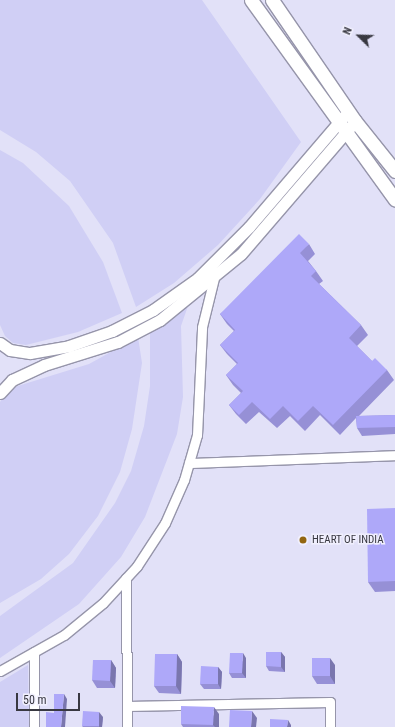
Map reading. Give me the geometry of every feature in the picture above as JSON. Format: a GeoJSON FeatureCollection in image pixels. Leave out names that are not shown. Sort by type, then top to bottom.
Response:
{"type":"FeatureCollection","features":[{"type":"Feature","properties":{"kind":"main road"},"geometry":{"type":"LineString","coordinates":[[251,0],[395,200]]}},
{"type":"Feature","properties":{"kind":"main road"},"geometry":{"type":"LineString","coordinates":[[278,3],[351,116],[395,171]]}},
{"type":"Feature","properties":{"kind":"street"},"geometry":{"type":"LineString","coordinates":[[0,394],[18,377],[118,342],[160,320],[214,278],[241,254],[351,116]]}},
{"type":"Feature","properties":{"kind":"street"},"geometry":{"type":"LineString","coordinates":[[0,343],[10,350],[30,353],[69,346],[112,331],[153,310],[198,278],[249,227],[342,127]]}},
{"type":"Feature","properties":{"kind":"street"},"geometry":{"type":"LineString","coordinates":[[0,671],[64,635],[126,578],[165,523],[189,463],[196,435],[202,327],[214,278]]}},
{"type":"Feature","properties":{"kind":"street"},"geometry":{"type":"LineString","coordinates":[[189,463],[395,455]]}},
{"type":"Feature","properties":{"kind":"street"},"geometry":{"type":"LineString","coordinates":[[126,578],[127,727]]}},
{"type":"Feature","properties":{"kind":"street"},"geometry":{"type":"LineString","coordinates":[[34,652],[34,727]]}},
{"type":"Feature","properties":{"kind":"street"},"geometry":{"type":"LineString","coordinates":[[127,706],[330,702],[330,727]]}},
{"type":"Feature","properties":{"kind":"shaded area"},"geometry":{"type":"Polygon","coordinates":[[[0,0],[202,0],[301,142],[260,199],[218,245],[174,283],[136,307],[113,243],[70,181],[36,152],[0,130],[0,0]]]}},
{"type":"Feature","properties":{"kind":"shaded area"},"geometry":{"type":"Polygon","coordinates":[[[0,150],[23,163],[69,206],[103,262],[122,313],[78,332],[26,345],[13,343],[5,336],[0,325],[0,150]]]}},
{"type":"Feature","properties":{"kind":"shaded area"},"geometry":{"type":"Polygon","coordinates":[[[189,303],[181,326],[183,397],[177,434],[145,517],[121,557],[79,604],[0,658],[0,616],[73,563],[115,503],[131,471],[144,426],[150,386],[150,332],[189,303]]]}},
{"type":"Feature","properties":{"kind":"shaded area"},"geometry":{"type":"Polygon","coordinates":[[[138,337],[142,363],[132,429],[120,472],[98,516],[69,554],[41,579],[0,603],[0,402],[8,389],[89,364],[138,337]]]}},
{"type":"Feature","properties":{"kind":"shaded area"},"geometry":{"type":"Polygon","coordinates":[[[28,665],[29,727],[0,727],[0,682],[28,665]]]}},
{"type":"Feature","properties":{"kind":"building"},"geometry":{"type":"Polygon","coordinates":[[[299,234],[309,244],[300,253],[316,271],[311,276],[361,325],[349,338],[372,361],[375,358],[387,370],[333,425],[313,406],[298,421],[283,406],[270,419],[252,402],[239,415],[229,405],[243,391],[226,375],[238,363],[220,345],[235,330],[220,314],[299,234]]]}},
{"type":"Feature","properties":{"kind":"building"},"geometry":{"type":"Polygon","coordinates":[[[395,415],[395,427],[357,428],[356,416],[395,415]]]}},
{"type":"Feature","properties":{"kind":"building"},"geometry":{"type":"Polygon","coordinates":[[[395,508],[395,581],[368,582],[367,509],[395,508]]]}},
{"type":"Feature","properties":{"kind":"building"},"geometry":{"type":"Polygon","coordinates":[[[266,652],[281,652],[281,667],[266,666],[266,652]]]}},
{"type":"Feature","properties":{"kind":"building"},"geometry":{"type":"Polygon","coordinates":[[[230,653],[243,653],[242,673],[229,673],[230,653]]]}},
{"type":"Feature","properties":{"kind":"building"},"geometry":{"type":"Polygon","coordinates":[[[155,654],[177,654],[176,686],[154,686],[155,654]]]}},
{"type":"Feature","properties":{"kind":"building"},"geometry":{"type":"Polygon","coordinates":[[[312,658],[330,658],[330,676],[312,676],[312,658]]]}},
{"type":"Feature","properties":{"kind":"building"},"geometry":{"type":"Polygon","coordinates":[[[93,660],[111,660],[110,681],[92,680],[93,660]]]}},
{"type":"Feature","properties":{"kind":"building"},"geometry":{"type":"Polygon","coordinates":[[[201,666],[218,667],[218,684],[200,684],[201,666]]]}},
{"type":"Feature","properties":{"kind":"building"},"geometry":{"type":"Polygon","coordinates":[[[54,694],[64,694],[61,727],[46,727],[46,712],[54,713],[54,694]]]}},
{"type":"Feature","properties":{"kind":"building"},"geometry":{"type":"Polygon","coordinates":[[[181,706],[214,707],[213,725],[181,724],[181,706]]]}},
{"type":"Feature","properties":{"kind":"building"},"geometry":{"type":"Polygon","coordinates":[[[230,710],[252,711],[251,727],[229,727],[230,710]]]}},
{"type":"Feature","properties":{"kind":"building"},"geometry":{"type":"Polygon","coordinates":[[[83,711],[99,712],[99,726],[82,726],[83,711]]]}},
{"type":"Feature","properties":{"kind":"building"},"geometry":{"type":"Polygon","coordinates":[[[270,719],[288,720],[287,727],[270,727],[270,719]]]}},
{"type":"Feature","properties":{"kind":"place","name":"HEART OF INDIA"},"geometry":{"type":"Point","coordinates":[303,540]}}]}
